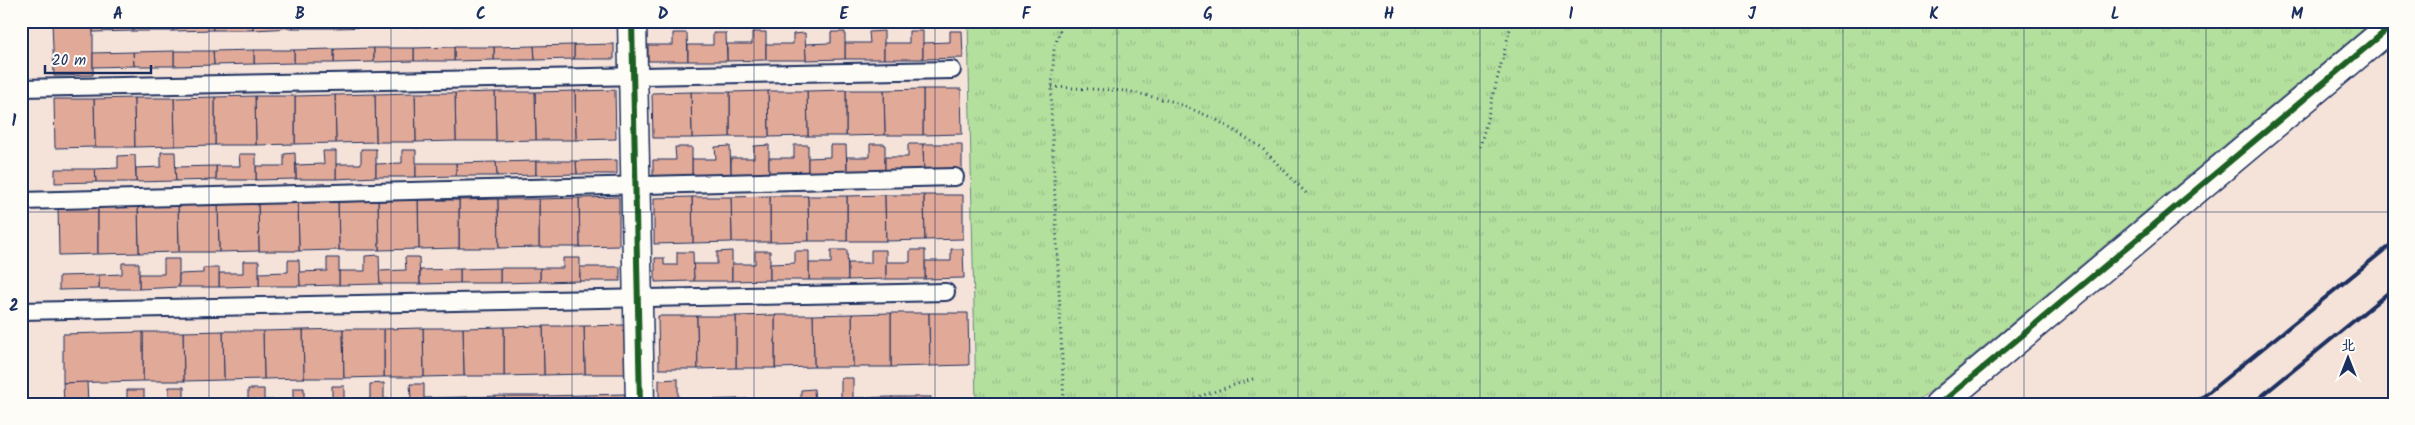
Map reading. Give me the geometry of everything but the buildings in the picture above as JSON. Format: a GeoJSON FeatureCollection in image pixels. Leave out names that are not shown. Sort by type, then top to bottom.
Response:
{"type":"FeatureCollection","features":[{"type":"Feature","properties":{"kind":"street"},"geometry":{"type":"LineString","coordinates":[[632,21],[640,404]]}},
{"type":"Feature","properties":{"kind":"street"},"geometry":{"type":"LineString","coordinates":[[1940,404],[2394,24]]}},
{"type":"Feature","properties":{"kind":"lane"},"geometry":{"type":"LineString","coordinates":[[21,88],[952,70]]}},
{"type":"Feature","properties":{"kind":"lane"},"geometry":{"type":"LineString","coordinates":[[21,201],[955,177]]}},
{"type":"Feature","properties":{"kind":"lane"},"geometry":{"type":"LineString","coordinates":[[21,311],[946,292]]}},
{"type":"Feature","properties":{"kind":"path"},"geometry":{"type":"LineString","coordinates":[[1063,21],[1054,49],[1052,87],[1064,404]]}},
{"type":"Feature","properties":{"kind":"path"},"geometry":{"type":"LineString","coordinates":[[1480,147],[1512,21]]}},
{"type":"Feature","properties":{"kind":"path"},"geometry":{"type":"LineString","coordinates":[[1052,87],[1128,91],[1175,102],[1215,119],[1261,147],[1308,195]]}},
{"type":"Feature","properties":{"kind":"path"},"geometry":{"type":"LineString","coordinates":[[1176,404],[1256,378]]}},
{"type":"Feature","properties":{"kind":"green space"},"geometry":{"type":"Polygon","coordinates":[[[968,21],[2373,21],[1915,404],[976,404],[968,21]]]}},
{"type":"Feature","properties":{"kind":"railway"},"geometry":{"type":"LineString","coordinates":[[2194,404],[2394,242]]}},
{"type":"Feature","properties":{"kind":"railway"},"geometry":{"type":"LineString","coordinates":[[2252,404],[2394,288]]}},
{"type":"Feature","properties":{"kind":"cycle path"},"geometry":{"type":"LineString","coordinates":[[632,21],[640,404]]}},
{"type":"Feature","properties":{"kind":"cycle path"},"geometry":{"type":"LineString","coordinates":[[1940,404],[2394,24]]}}]}
